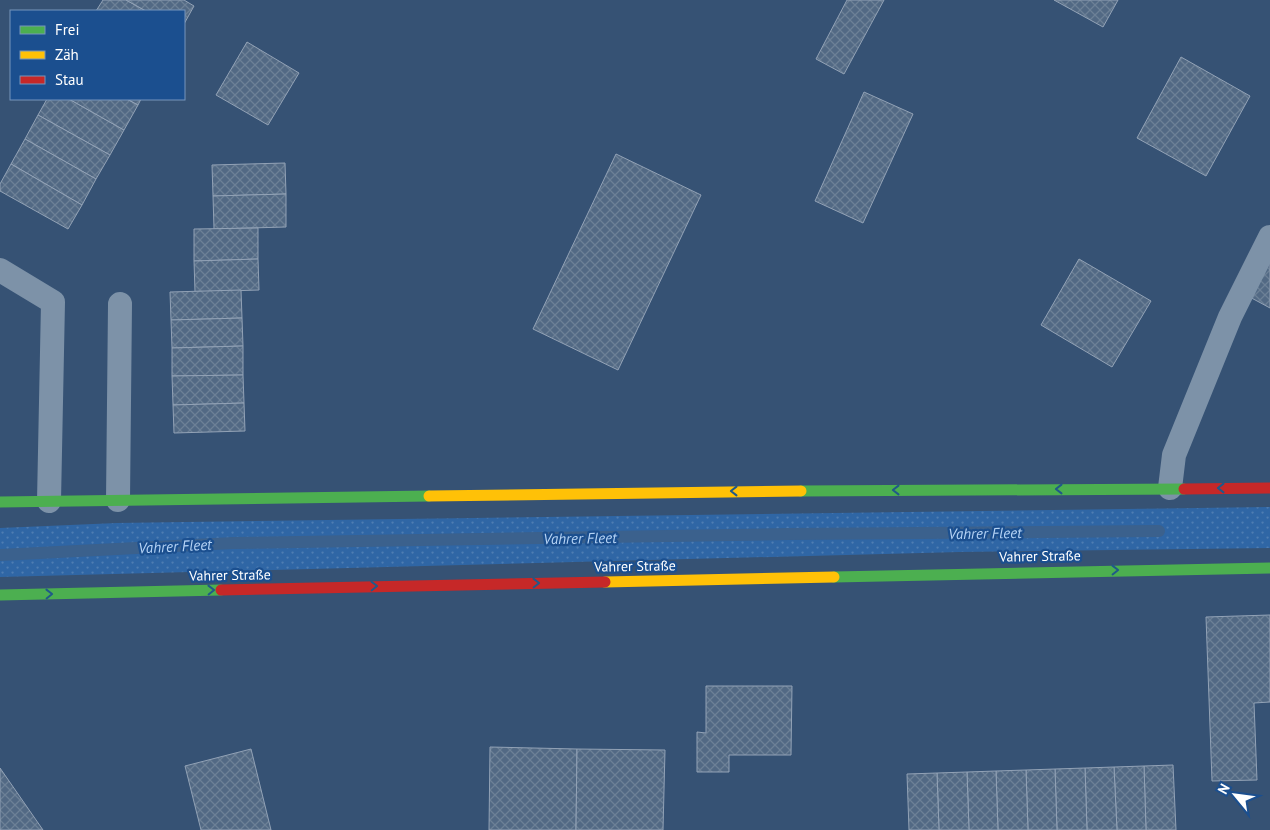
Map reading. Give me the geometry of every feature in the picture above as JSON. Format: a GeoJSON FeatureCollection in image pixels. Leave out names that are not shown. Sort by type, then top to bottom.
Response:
{"type":"FeatureCollection","features":[{"type":"Feature","properties":{"kind":"main road"},"geometry":{"type":"LineString","coordinates":[[3,499],[49,501],[704,492],[1270,488]]}},
{"type":"Feature","properties":{"kind":"main road","name":"Vahrer Straße"},"geometry":{"type":"LineString","coordinates":[[0,595],[1270,568]]}},
{"type":"Feature","properties":{"kind":"lane"},"geometry":{"type":"LineString","coordinates":[[1170,488],[1174,455],[1230,317],[1270,237]]}},
{"type":"Feature","properties":{"kind":"lane"},"geometry":{"type":"LineString","coordinates":[[0,270],[53,302],[49,501]]}},
{"type":"Feature","properties":{"kind":"lane"},"geometry":{"type":"LineString","coordinates":[[118,500],[120,304]]}},
{"type":"Feature","properties":{"kind":"shaded area"},"geometry":{"type":"Polygon","coordinates":[[[1270,507],[1270,548],[959,552],[0,577],[0,528],[117,523],[1270,507]]]}},
{"type":"Feature","properties":{"kind":"building"},"geometry":{"type":"Polygon","coordinates":[[[103,0],[126,0],[144,10],[97,10],[103,0]]]}},
{"type":"Feature","properties":{"kind":"building"},"geometry":{"type":"Polygon","coordinates":[[[126,0],[184,0],[194,6],[185,22],[185,10],[144,10],[126,0]]]}},
{"type":"Feature","properties":{"kind":"building"},"geometry":{"type":"Polygon","coordinates":[[[847,0],[884,0],[844,74],[816,59],[847,0]]]}},
{"type":"Feature","properties":{"kind":"building"},"geometry":{"type":"Polygon","coordinates":[[[1054,0],[1118,0],[1103,27],[1054,0]]]}},
{"type":"Feature","properties":{"kind":"building"},"geometry":{"type":"Polygon","coordinates":[[[247,42],[299,73],[268,125],[216,95],[247,42]]]}},
{"type":"Feature","properties":{"kind":"building"},"geometry":{"type":"Polygon","coordinates":[[[1181,57],[1250,96],[1206,176],[1137,138],[1181,57]]]}},
{"type":"Feature","properties":{"kind":"building"},"geometry":{"type":"Polygon","coordinates":[[[864,92],[913,114],[863,223],[815,201],[864,92]]]}},
{"type":"Feature","properties":{"kind":"building"},"geometry":{"type":"Polygon","coordinates":[[[46,100],[71,100],[124,130],[110,155],[38,115],[46,100]]]}},
{"type":"Feature","properties":{"kind":"building"},"geometry":{"type":"Polygon","coordinates":[[[71,100],[129,100],[138,105],[124,130],[71,100]]]}},
{"type":"Feature","properties":{"kind":"building"},"geometry":{"type":"Polygon","coordinates":[[[129,100],[140,100],[138,105],[129,100]]]}},
{"type":"Feature","properties":{"kind":"building"},"geometry":{"type":"Polygon","coordinates":[[[38,115],[110,155],[96,179],[25,139],[38,115]]]}},
{"type":"Feature","properties":{"kind":"building"},"geometry":{"type":"Polygon","coordinates":[[[25,139],[96,179],[82,205],[11,164],[25,139]]]}},
{"type":"Feature","properties":{"kind":"building"},"geometry":{"type":"Polygon","coordinates":[[[616,154],[701,195],[618,370],[533,329],[616,154]]]}},
{"type":"Feature","properties":{"kind":"building"},"geometry":{"type":"Polygon","coordinates":[[[285,163],[286,194],[213,196],[212,165],[285,163]]]}},
{"type":"Feature","properties":{"kind":"building"},"geometry":{"type":"Polygon","coordinates":[[[11,164],[82,205],[68,229],[0,191],[0,184],[11,164]]]}},
{"type":"Feature","properties":{"kind":"building"},"geometry":{"type":"Polygon","coordinates":[[[286,194],[286,227],[214,229],[213,196],[286,194]]]}},
{"type":"Feature","properties":{"kind":"building"},"geometry":{"type":"Polygon","coordinates":[[[258,228],[258,259],[194,261],[194,229],[258,228]]]}},
{"type":"Feature","properties":{"kind":"building"},"geometry":{"type":"Polygon","coordinates":[[[1270,252],[1270,308],[1246,295],[1270,252]]]}},
{"type":"Feature","properties":{"kind":"building"},"geometry":{"type":"Polygon","coordinates":[[[258,259],[259,290],[195,292],[194,261],[258,259]]]}},
{"type":"Feature","properties":{"kind":"building"},"geometry":{"type":"Polygon","coordinates":[[[1079,259],[1151,301],[1112,367],[1041,325],[1079,259]]]}},
{"type":"Feature","properties":{"kind":"building"},"geometry":{"type":"Polygon","coordinates":[[[241,290],[242,318],[171,320],[170,292],[241,290]]]}},
{"type":"Feature","properties":{"kind":"building"},"geometry":{"type":"Polygon","coordinates":[[[242,318],[243,346],[172,348],[171,320],[242,318]]]}},
{"type":"Feature","properties":{"kind":"building"},"geometry":{"type":"Polygon","coordinates":[[[243,346],[243,375],[172,376],[172,348],[243,346]]]}},
{"type":"Feature","properties":{"kind":"building"},"geometry":{"type":"Polygon","coordinates":[[[243,375],[244,403],[173,405],[172,376],[243,375]]]}},
{"type":"Feature","properties":{"kind":"building"},"geometry":{"type":"Polygon","coordinates":[[[244,403],[245,431],[174,433],[173,405],[244,403]]]}},
{"type":"Feature","properties":{"kind":"building"},"geometry":{"type":"Polygon","coordinates":[[[1270,615],[1270,702],[1254,703],[1257,780],[1212,781],[1206,617],[1270,615]]]}},
{"type":"Feature","properties":{"kind":"building"},"geometry":{"type":"Polygon","coordinates":[[[706,686],[792,686],[791,755],[729,755],[729,772],[697,772],[697,732],[706,733],[706,686]]]}},
{"type":"Feature","properties":{"kind":"building"},"geometry":{"type":"Polygon","coordinates":[[[490,747],[577,749],[576,830],[489,830],[490,747]]]}},
{"type":"Feature","properties":{"kind":"building"},"geometry":{"type":"Polygon","coordinates":[[[251,749],[271,830],[201,830],[185,766],[251,749]]]}},
{"type":"Feature","properties":{"kind":"building"},"geometry":{"type":"Polygon","coordinates":[[[577,749],[665,750],[663,830],[576,830],[577,749]]]}},
{"type":"Feature","properties":{"kind":"building"},"geometry":{"type":"Polygon","coordinates":[[[1173,765],[1176,830],[1146,830],[1144,766],[1173,765]]]}},
{"type":"Feature","properties":{"kind":"building"},"geometry":{"type":"Polygon","coordinates":[[[1144,766],[1146,830],[1117,830],[1114,767],[1144,766]]]}},
{"type":"Feature","properties":{"kind":"building"},"geometry":{"type":"Polygon","coordinates":[[[1114,767],[1117,830],[1087,830],[1085,768],[1114,767]]]}},
{"type":"Feature","properties":{"kind":"building"},"geometry":{"type":"Polygon","coordinates":[[[0,768],[43,830],[0,830],[0,768]]]}},
{"type":"Feature","properties":{"kind":"building"},"geometry":{"type":"Polygon","coordinates":[[[1085,768],[1087,830],[1057,830],[1055,769],[1085,768]]]}},
{"type":"Feature","properties":{"kind":"building"},"geometry":{"type":"Polygon","coordinates":[[[1055,769],[1057,830],[1028,830],[1026,770],[1055,769]]]}},
{"type":"Feature","properties":{"kind":"building"},"geometry":{"type":"Polygon","coordinates":[[[1026,770],[1028,830],[998,830],[996,771],[1026,770]]]}},
{"type":"Feature","properties":{"kind":"building"},"geometry":{"type":"Polygon","coordinates":[[[996,771],[998,830],[969,830],[967,772],[996,771]]]}},
{"type":"Feature","properties":{"kind":"building"},"geometry":{"type":"Polygon","coordinates":[[[967,772],[969,830],[939,830],[937,773],[967,772]]]}},
{"type":"Feature","properties":{"kind":"building"},"geometry":{"type":"Polygon","coordinates":[[[937,773],[939,830],[909,830],[907,774],[937,773]]]}},
{"type":"Feature","properties":{"kind":"waterway","name":"Vahrer Fleet"},"geometry":{"type":"LineString","coordinates":[[0,555],[233,543],[788,534],[1159,531]]}},
{"type":"Feature","properties":{"kind":"traffic: fast"},"geometry":{"type":"LineString","coordinates":[[801,491],[1184,489]]}},
{"type":"Feature","properties":{"kind":"traffic: fast"},"geometry":{"type":"LineString","coordinates":[[0,502],[429,496]]}},
{"type":"Feature","properties":{"kind":"traffic: fast"},"geometry":{"type":"LineString","coordinates":[[834,577],[1270,568]]}},
{"type":"Feature","properties":{"kind":"traffic: fast"},"geometry":{"type":"LineString","coordinates":[[0,595],[221,590]]}},
{"type":"Feature","properties":{"kind":"traffic: slow"},"geometry":{"type":"LineString","coordinates":[[429,496],[801,491]]}},
{"type":"Feature","properties":{"kind":"traffic: slow"},"geometry":{"type":"LineString","coordinates":[[605,582],[834,577]]}},
{"type":"Feature","properties":{"kind":"traffic: jam"},"geometry":{"type":"LineString","coordinates":[[1184,489],[1270,488]]}},
{"type":"Feature","properties":{"kind":"traffic: jam"},"geometry":{"type":"LineString","coordinates":[[221,590],[605,582]]}}]}
